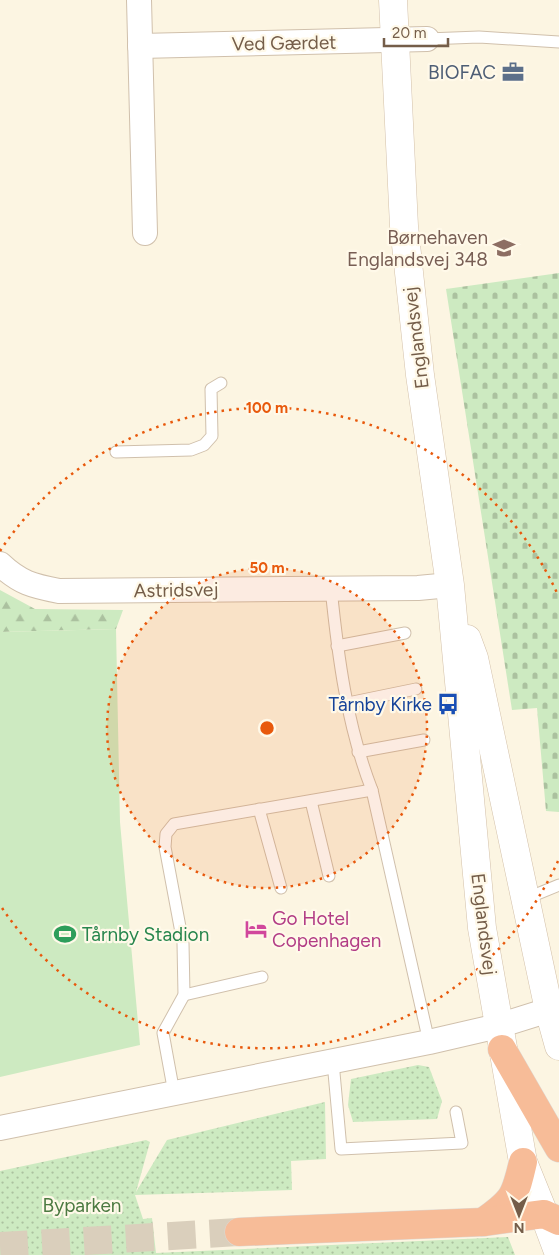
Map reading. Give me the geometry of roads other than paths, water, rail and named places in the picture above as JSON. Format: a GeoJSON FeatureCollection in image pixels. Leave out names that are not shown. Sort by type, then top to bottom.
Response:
{"type":"FeatureCollection","features":[{"type":"Feature","properties":{"kind":"highway"},"geometry":{"type":"LineString","coordinates":[[500,1037],[559,1148]]}},
{"type":"Feature","properties":{"kind":"highway"},"geometry":{"type":"LineString","coordinates":[[483,1222],[508,1204],[517,1189],[523,1162]]}},
{"type":"Feature","properties":{"kind":"highway"},"geometry":{"type":"LineString","coordinates":[[239,1232],[552,1218]]}},
{"type":"Feature","properties":{"kind":"main road","name":"Englandsvej"},"geometry":{"type":"LineString","coordinates":[[393,0],[404,226],[420,375],[450,585],[482,928],[523,1162],[552,1218],[559,1254]]}},
{"type":"Feature","properties":{"kind":"main road","name":"Englandsvej"},"geometry":{"type":"LineString","coordinates":[[450,585],[474,658],[549,1010],[559,1046]]}},
{"type":"Feature","properties":{"kind":"street"},"geometry":{"type":"LineString","coordinates":[[139,0],[146,233]]}},
{"type":"Feature","properties":{"kind":"street","name":"Ved Gærdet"},"geometry":{"type":"LineString","coordinates":[[140,46],[427,39]]}},
{"type":"Feature","properties":{"kind":"street","name":"Astridsvej"},"geometry":{"type":"LineString","coordinates":[[0,564],[15,578],[33,586],[59,591],[418,588],[450,585]]}},
{"type":"Feature","properties":{"kind":"street"},"geometry":{"type":"LineString","coordinates":[[0,1128],[429,1042],[500,1037],[549,1010]]}},
{"type":"Feature","properties":{"kind":"lane"},"geometry":{"type":"LineString","coordinates":[[427,39],[479,37],[559,42]]}},
{"type":"Feature","properties":{"kind":"lane"},"geometry":{"type":"LineString","coordinates":[[116,452],[191,450],[204,445],[212,436],[211,389],[221,383]]}},
{"type":"Feature","properties":{"kind":"lane"},"geometry":{"type":"LineString","coordinates":[[332,588],[337,646],[358,752],[372,790],[429,1042]]}},
{"type":"Feature","properties":{"kind":"lane"},"geometry":{"type":"LineString","coordinates":[[337,646],[406,633]]}},
{"type":"Feature","properties":{"kind":"lane"},"geometry":{"type":"LineString","coordinates":[[348,703],[416,689]]}},
{"type":"Feature","properties":{"kind":"lane"},"geometry":{"type":"LineString","coordinates":[[358,752],[424,740]]}},
{"type":"Feature","properties":{"kind":"lane"},"geometry":{"type":"LineString","coordinates":[[174,1093],[163,1032],[184,996],[182,943],[165,847],[166,834],[174,824],[372,790]]}},
{"type":"Feature","properties":{"kind":"lane"},"geometry":{"type":"LineString","coordinates":[[311,801],[329,876]]}},
{"type":"Feature","properties":{"kind":"lane"},"geometry":{"type":"LineString","coordinates":[[259,810],[281,888]]}},
{"type":"Feature","properties":{"kind":"lane"},"geometry":{"type":"LineString","coordinates":[[525,898],[559,885]]}},
{"type":"Feature","properties":{"kind":"lane"},"geometry":{"type":"LineString","coordinates":[[184,996],[262,977]]}},
{"type":"Feature","properties":{"kind":"lane"},"geometry":{"type":"LineString","coordinates":[[332,1062],[341,1149],[462,1143],[456,1112]]}},
{"type":"Feature","properties":{"kind":"tunnel"},"geometry":{"type":"LineString","coordinates":[[0,1246],[239,1232]]}},
{"type":"Feature","properties":{"kind":"place","name":"BIOFAC"},"geometry":{"type":"Point","coordinates":[513,72]}},
{"type":"Feature","properties":{"kind":"place","name":"Børnehaven Englandsvej 348"},"geometry":{"type":"Point","coordinates":[504,248]}},
{"type":"Feature","properties":{"kind":"place","name":"Tårnby Kirke"},"geometry":{"type":"Point","coordinates":[448,704]}},
{"type":"Feature","properties":{"kind":"place","name":"Go Hotel Copenhagen"},"geometry":{"type":"Point","coordinates":[256,929]}},
{"type":"Feature","properties":{"kind":"place","name":"Tårnby Stadion"},"geometry":{"type":"Point","coordinates":[65,934]}},
{"type":"Feature","properties":{"kind":"park label","name":"Byparken"},"geometry":{"type":"Point","coordinates":[82,1205]}}]}
